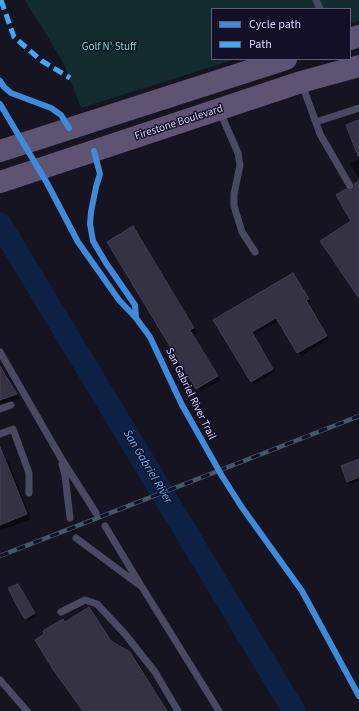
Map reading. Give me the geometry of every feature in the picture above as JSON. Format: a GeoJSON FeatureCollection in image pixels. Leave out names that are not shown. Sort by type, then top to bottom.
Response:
{"type":"FeatureCollection","features":[{"type":"Feature","properties":{"kind":"main road"},"geometry":{"type":"LineString","coordinates":[[0,151],[283,60]]}},
{"type":"Feature","properties":{"kind":"main road"},"geometry":{"type":"LineString","coordinates":[[301,82],[320,66],[340,60]]}},
{"type":"Feature","properties":{"kind":"main road","name":"Firestone Boulevard"},"geometry":{"type":"LineString","coordinates":[[0,182],[301,82],[359,66]]}},
{"type":"Feature","properties":{"kind":"lane"},"geometry":{"type":"LineString","coordinates":[[301,82],[320,134],[350,186]]}},
{"type":"Feature","properties":{"kind":"lane"},"geometry":{"type":"LineString","coordinates":[[316,122],[359,108]]}},
{"type":"Feature","properties":{"kind":"lane"},"geometry":{"type":"LineString","coordinates":[[219,110],[238,153],[240,164],[234,194],[234,206],[237,220],[242,232],[255,252]]}},
{"type":"Feature","properties":{"kind":"lane"},"geometry":{"type":"LineString","coordinates":[[0,352],[61,458],[96,513]]}},
{"type":"Feature","properties":{"kind":"lane"},"geometry":{"type":"LineString","coordinates":[[0,409],[11,405]]}},
{"type":"Feature","properties":{"kind":"lane"},"geometry":{"type":"LineString","coordinates":[[0,434],[13,429],[29,473],[29,493]]}},
{"type":"Feature","properties":{"kind":"lane"},"geometry":{"type":"LineString","coordinates":[[61,458],[65,476],[70,518]]}},
{"type":"Feature","properties":{"kind":"lane"},"geometry":{"type":"LineString","coordinates":[[105,526],[218,711]]}},
{"type":"Feature","properties":{"kind":"lane"},"geometry":{"type":"LineString","coordinates":[[76,538],[142,588]]}},
{"type":"Feature","properties":{"kind":"lane"},"geometry":{"type":"LineString","coordinates":[[61,612],[85,600],[97,604],[125,634],[155,672],[178,711]]}},
{"type":"Feature","properties":{"kind":"lane"},"geometry":{"type":"LineString","coordinates":[[0,680],[27,711]]}},
{"type":"Feature","properties":{"kind":"green space","name":"Golf N' Stuff"},"geometry":{"type":"Polygon","coordinates":[[[25,0],[359,0],[359,21],[351,23],[351,8],[211,8],[211,60],[233,60],[81,108],[63,62],[25,0]]]}},
{"type":"Feature","properties":{"kind":"building"},"geometry":{"type":"Polygon","coordinates":[[[359,120],[359,156],[358,156],[346,125],[359,120]]]}},
{"type":"Feature","properties":{"kind":"building"},"geometry":{"type":"Polygon","coordinates":[[[359,181],[359,298],[320,241],[351,221],[336,195],[346,189],[350,191],[353,190],[355,186],[354,184],[359,181]]]}},
{"type":"Feature","properties":{"kind":"building"},"geometry":{"type":"Polygon","coordinates":[[[133,226],[194,328],[190,330],[218,376],[196,389],[107,242],[133,226]]]}},
{"type":"Feature","properties":{"kind":"building"},"geometry":{"type":"Polygon","coordinates":[[[293,273],[309,299],[306,300],[327,336],[297,353],[276,318],[252,332],[273,369],[251,382],[213,320],[293,273]]]}},
{"type":"Feature","properties":{"kind":"building"},"geometry":{"type":"Polygon","coordinates":[[[0,366],[17,394],[0,400],[0,366]]]}},
{"type":"Feature","properties":{"kind":"building"},"geometry":{"type":"Polygon","coordinates":[[[0,447],[27,514],[0,525],[0,447]]]}},
{"type":"Feature","properties":{"kind":"building"},"geometry":{"type":"Polygon","coordinates":[[[359,459],[359,477],[347,482],[341,466],[359,459]]]}},
{"type":"Feature","properties":{"kind":"building"},"geometry":{"type":"Polygon","coordinates":[[[18,584],[35,613],[25,619],[8,588],[18,584]]]}},
{"type":"Feature","properties":{"kind":"building"},"geometry":{"type":"Polygon","coordinates":[[[89,607],[111,641],[130,652],[167,711],[83,711],[54,671],[35,640],[44,634],[43,631],[51,626],[63,619],[65,622],[89,607]]]}},
{"type":"Feature","properties":{"kind":"waterway","name":"San Gabriel River"},"geometry":{"type":"LineString","coordinates":[[0,224],[294,711]]}},
{"type":"Feature","properties":{"kind":"railway"},"geometry":{"type":"LineString","coordinates":[[0,556],[359,416]]}},
{"type":"Feature","properties":{"kind":"marked path"},"geometry":{"type":"LineString","coordinates":[[1,0],[14,37],[42,61],[70,78]]}},
{"type":"Feature","properties":{"kind":"cycle path"},"geometry":{"type":"LineString","coordinates":[[0,81],[11,93],[51,108],[61,115],[69,128]]}},
{"type":"Feature","properties":{"kind":"cycle path","name":"San Gabriel River Trail"},"geometry":{"type":"LineString","coordinates":[[0,104],[47,183],[78,242],[119,300],[136,318],[150,337],[182,405],[222,476],[241,506],[302,591],[359,696]]}},
{"type":"Feature","properties":{"kind":"cycle path"},"geometry":{"type":"LineString","coordinates":[[94,151],[100,174],[91,212],[90,224],[93,241],[106,263],[135,305],[136,318]]}}]}
